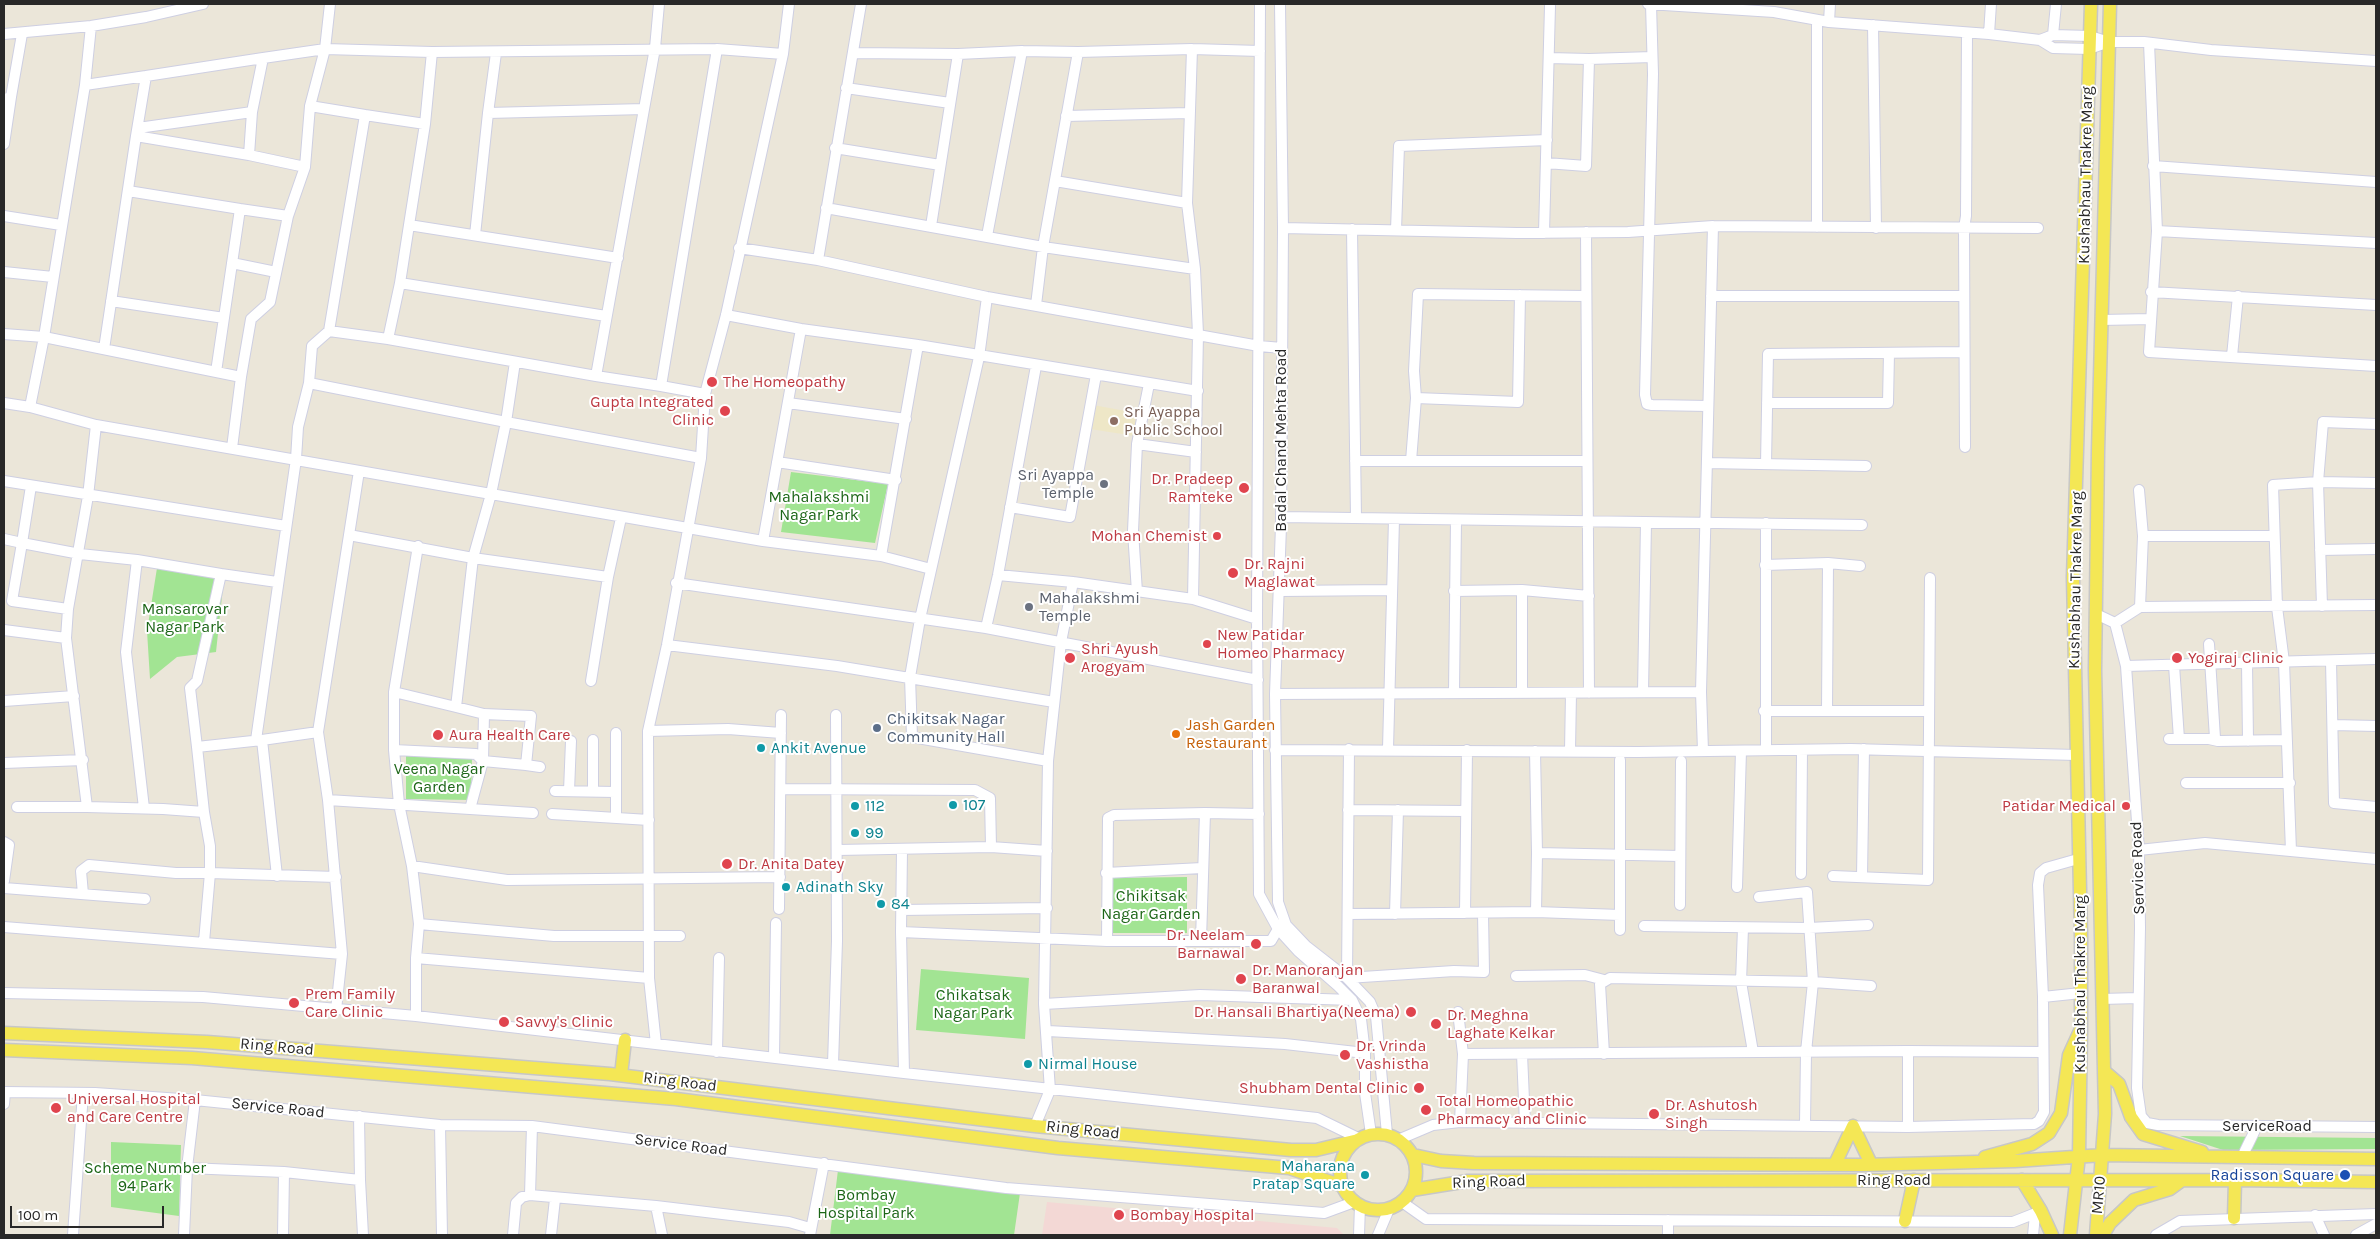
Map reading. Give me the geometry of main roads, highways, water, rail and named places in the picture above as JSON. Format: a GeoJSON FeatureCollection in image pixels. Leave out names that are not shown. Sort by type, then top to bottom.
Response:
{"type":"FeatureCollection","features":[{"type":"Feature","properties":{"kind":"main road","name":"Kushabhau Thakre Marg"},"geometry":{"type":"LineString","coordinates":[[2078,1156],[2081,993],[2073,577],[2091,4]]}},
{"type":"Feature","properties":{"kind":"main road","name":"Kushabhau Thakre Marg"},"geometry":{"type":"LineString","coordinates":[[2103,1155],[2104,1071],[2096,614],[2101,320],[2110,4]]}},
{"type":"Feature","properties":{"kind":"main road"},"geometry":{"type":"LineString","coordinates":[[1966,1162],[2032,1144],[2048,1133],[2061,1113],[2069,1055],[2072,1043],[2081,1029]]}},
{"type":"Feature","properties":{"kind":"main road","name":"Ring Road"},"geometry":{"type":"LineString","coordinates":[[4,1033],[207,1042],[621,1075],[1035,1126],[1291,1150],[1316,1150],[1356,1140]]}},
{"type":"Feature","properties":{"kind":"main road"},"geometry":{"type":"LineString","coordinates":[[621,1075],[625,1040]]}},
{"type":"Feature","properties":{"kind":"main road","name":"Ring Road"},"geometry":{"type":"LineString","coordinates":[[4,1050],[192,1058],[676,1099],[1058,1148],[1289,1168],[1342,1186]]}},
{"type":"Feature","properties":{"kind":"main road"},"geometry":{"type":"LineString","coordinates":[[2104,1071],[2119,1084],[2131,1117],[2142,1134],[2217,1157]]}},
{"type":"Feature","properties":{"kind":"main road"},"geometry":{"type":"LineString","coordinates":[[1835,1164],[1853,1126],[1871,1164]]}},
{"type":"Feature","properties":{"kind":"main road"},"geometry":{"type":"LineString","coordinates":[[1371,1134],[1387,1134],[1400,1139],[1413,1155],[1416,1166],[1416,1179],[1412,1190],[1402,1202],[1389,1209],[1379,1210],[1357,1204],[1342,1186],[1340,1174],[1341,1161],[1346,1150],[1356,1140],[1371,1134]]}},
{"type":"Feature","properties":{"kind":"main road","name":"Ring Road"},"geometry":{"type":"LineString","coordinates":[[1413,1155],[1442,1161],[1474,1163],[1871,1164],[2015,1162],[2103,1155],[2376,1159]]}},
{"type":"Feature","properties":{"kind":"main road","name":"MR10"},"geometry":{"type":"LineString","coordinates":[[2096,1235],[2103,1155]]}},
{"type":"Feature","properties":{"kind":"main road","name":"MR10"},"geometry":{"type":"LineString","coordinates":[[2070,1235],[2078,1156]]}},
{"type":"Feature","properties":{"kind":"main road"},"geometry":{"type":"LineString","coordinates":[[1905,1221],[1914,1180]]}},
{"type":"Feature","properties":{"kind":"main road"},"geometry":{"type":"LineString","coordinates":[[2022,1180],[2038,1213],[2052,1235]]}},
{"type":"Feature","properties":{"kind":"main road"},"geometry":{"type":"LineString","coordinates":[[2234,1218],[2235,1180]]}},
{"type":"Feature","properties":{"kind":"main road","name":"Ring Road"},"geometry":{"type":"LineString","coordinates":[[1412,1190],[1468,1181],[2235,1180],[2376,1182]]}},
{"type":"Feature","properties":{"kind":"main road"},"geometry":{"type":"LineString","coordinates":[[2103,1235],[2110,1223],[2134,1200],[2170,1189],[2181,1181]]}},
{"type":"Feature","properties":{"kind":"place","name":"The Homeopathy"},"geometry":{"type":"Point","coordinates":[712,382]}},
{"type":"Feature","properties":{"kind":"place","name":"Gupta Integrated Clinic"},"geometry":{"type":"Point","coordinates":[725,411]}},
{"type":"Feature","properties":{"kind":"place","name":"Sri Ayappa Public School"},"geometry":{"type":"Point","coordinates":[1114,421]}},
{"type":"Feature","properties":{"kind":"place","name":"Sri Ayappa Temple"},"geometry":{"type":"Point","coordinates":[1104,484]}},
{"type":"Feature","properties":{"kind":"place","name":"Dr. Pradeep Ramteke"},"geometry":{"type":"Point","coordinates":[1244,488]}},
{"type":"Feature","properties":{"kind":"place","name":"Mohan Chemist"},"geometry":{"type":"Point","coordinates":[1217,536]}},
{"type":"Feature","properties":{"kind":"place","name":"Dr. Rajni Maglawat"},"geometry":{"type":"Point","coordinates":[1233,573]}},
{"type":"Feature","properties":{"kind":"place","name":"Mahalakshmi Temple"},"geometry":{"type":"Point","coordinates":[1029,607]}},
{"type":"Feature","properties":{"kind":"place","name":"New Patidar Homeo Pharmacy"},"geometry":{"type":"Point","coordinates":[1207,644]}},
{"type":"Feature","properties":{"kind":"place","name":"Shri Ayush Arogyam"},"geometry":{"type":"Point","coordinates":[1070,658]}},
{"type":"Feature","properties":{"kind":"place","name":"Yogiraj Clinic"},"geometry":{"type":"Point","coordinates":[2177,658]}},
{"type":"Feature","properties":{"kind":"place","name":"Chikitsak Nagar Community Hall"},"geometry":{"type":"Point","coordinates":[877,728]}},
{"type":"Feature","properties":{"kind":"place","name":"Jash Garden Restaurant"},"geometry":{"type":"Point","coordinates":[1176,734]}},
{"type":"Feature","properties":{"kind":"place","name":"Aura Health Care"},"geometry":{"type":"Point","coordinates":[438,735]}},
{"type":"Feature","properties":{"kind":"place","name":"Ankit Avenue"},"geometry":{"type":"Point","coordinates":[761,748]}},
{"type":"Feature","properties":{"kind":"place","name":"107"},"geometry":{"type":"Point","coordinates":[953,805]}},
{"type":"Feature","properties":{"kind":"place","name":"112"},"geometry":{"type":"Point","coordinates":[855,806]}},
{"type":"Feature","properties":{"kind":"place","name":"Patidar Medical"},"geometry":{"type":"Point","coordinates":[2126,806]}},
{"type":"Feature","properties":{"kind":"place","name":"99"},"geometry":{"type":"Point","coordinates":[855,833]}},
{"type":"Feature","properties":{"kind":"place","name":"Dr. Anita Datey"},"geometry":{"type":"Point","coordinates":[727,864]}},
{"type":"Feature","properties":{"kind":"place","name":"Adinath Sky"},"geometry":{"type":"Point","coordinates":[786,887]}},
{"type":"Feature","properties":{"kind":"place","name":"84"},"geometry":{"type":"Point","coordinates":[881,904]}},
{"type":"Feature","properties":{"kind":"place","name":"Dr. Neelam Barnawal"},"geometry":{"type":"Point","coordinates":[1256,944]}},
{"type":"Feature","properties":{"kind":"place","name":"Dr. Manoranjan Baranwal"},"geometry":{"type":"Point","coordinates":[1241,979]}},
{"type":"Feature","properties":{"kind":"place","name":"Prem Family Care Clinic"},"geometry":{"type":"Point","coordinates":[294,1003]}},
{"type":"Feature","properties":{"kind":"place","name":"Dr. Hansali Bhartiya(Neema)"},"geometry":{"type":"Point","coordinates":[1411,1012]}},
{"type":"Feature","properties":{"kind":"place","name":"Savvy's Clinic"},"geometry":{"type":"Point","coordinates":[504,1022]}},
{"type":"Feature","properties":{"kind":"place","name":"Dr. Meghna Laghate Kelkar"},"geometry":{"type":"Point","coordinates":[1436,1024]}},
{"type":"Feature","properties":{"kind":"place","name":"Dr. Vrinda Vashistha"},"geometry":{"type":"Point","coordinates":[1345,1055]}},
{"type":"Feature","properties":{"kind":"place","name":"Nirmal House"},"geometry":{"type":"Point","coordinates":[1028,1064]}},
{"type":"Feature","properties":{"kind":"place","name":"Shubham Dental Clinic"},"geometry":{"type":"Point","coordinates":[1419,1088]}},
{"type":"Feature","properties":{"kind":"place","name":"Universal Hospital and Care Centre"},"geometry":{"type":"Point","coordinates":[56,1108]}},
{"type":"Feature","properties":{"kind":"place","name":"Total Homeopathic Pharmacy and Clinic"},"geometry":{"type":"Point","coordinates":[1426,1110]}},
{"type":"Feature","properties":{"kind":"place","name":"Dr. Ashutosh Singh"},"geometry":{"type":"Point","coordinates":[1654,1114]}},
{"type":"Feature","properties":{"kind":"place","name":"Maharana Pratap Square"},"geometry":{"type":"Point","coordinates":[1365,1175]}},
{"type":"Feature","properties":{"kind":"place","name":"Radisson Square"},"geometry":{"type":"Point","coordinates":[2345,1175]}},
{"type":"Feature","properties":{"kind":"place","name":"Bombay Hospital"},"geometry":{"type":"Point","coordinates":[1119,1215]}},
{"type":"Feature","properties":{"kind":"park label","name":"Mahalakshmi Nagar Park"},"geometry":{"type":"Point","coordinates":[819,506]}},
{"type":"Feature","properties":{"kind":"park label","name":"Mansarovar Nagar Park"},"geometry":{"type":"Point","coordinates":[185,618]}},
{"type":"Feature","properties":{"kind":"park label","name":"Veena Nagar Garden"},"geometry":{"type":"Point","coordinates":[439,778]}},
{"type":"Feature","properties":{"kind":"park label","name":"Chikitsak Nagar Garden"},"geometry":{"type":"Point","coordinates":[1151,905]}},
{"type":"Feature","properties":{"kind":"park label","name":"Chikatsak Nagar Park"},"geometry":{"type":"Point","coordinates":[973,1004]}},
{"type":"Feature","properties":{"kind":"park label","name":"Scheme Number 94 Park"},"geometry":{"type":"Point","coordinates":[145,1177]}},
{"type":"Feature","properties":{"kind":"park label","name":"Bombay Hospital Park"},"geometry":{"type":"Point","coordinates":[866,1204]}}]}
